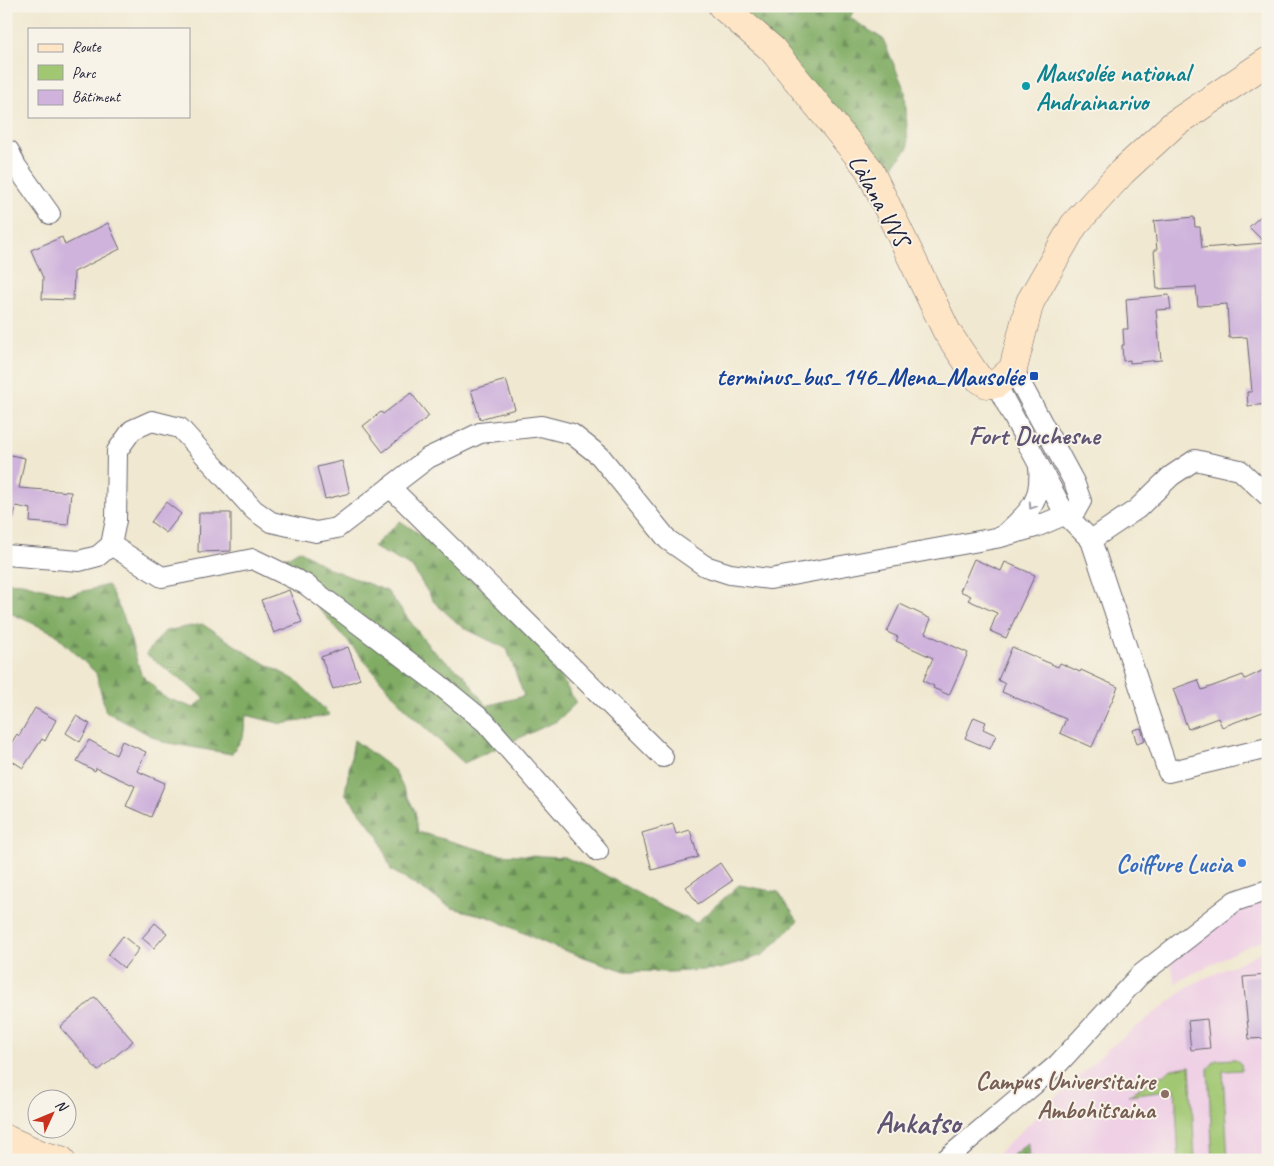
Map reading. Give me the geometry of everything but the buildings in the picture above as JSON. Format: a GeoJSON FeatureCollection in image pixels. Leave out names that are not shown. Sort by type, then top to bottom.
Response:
{"type":"FeatureCollection","features":[{"type":"Feature","properties":{"kind":"main road","name":"Làlana VVS"},"geometry":{"type":"LineString","coordinates":[[722,6],[772,49],[869,169],[947,332],[978,378],[987,384],[1004,376]]}},
{"type":"Feature","properties":{"kind":"main road"},"geometry":{"type":"LineString","coordinates":[[1004,376],[1030,302],[1074,225],[1122,172],[1173,125],[1268,61]]}},
{"type":"Feature","properties":{"kind":"main road"},"geometry":{"type":"LineString","coordinates":[[6,1139],[42,1155],[61,1160]]}},
{"type":"Feature","properties":{"kind":"street"},"geometry":{"type":"LineString","coordinates":[[6,151],[8,150],[16,166],[50,214]]}},
{"type":"Feature","properties":{"kind":"street"},"geometry":{"type":"LineString","coordinates":[[1004,376],[1039,464],[1065,514],[1091,540],[1168,772],[1268,748]]}},
{"type":"Feature","properties":{"kind":"street"},"geometry":{"type":"LineString","coordinates":[[6,555],[79,561],[98,556],[111,545],[116,520],[117,451],[132,430],[152,421],[180,428],[254,510],[271,522],[316,532],[338,528],[428,458],[480,433],[541,426],[572,434],[600,456],[668,540],[705,566],[730,574],[770,579],[1001,537],[1036,527],[1076,510],[1081,501],[1074,482],[1004,376]]}},
{"type":"Feature","properties":{"kind":"street"},"geometry":{"type":"LineString","coordinates":[[1091,540],[1137,508],[1170,476],[1195,460],[1240,470],[1268,496]]}},
{"type":"Feature","properties":{"kind":"street"},"geometry":{"type":"LineString","coordinates":[[1001,537],[1023,517],[1038,496],[1040,482],[1039,464]]}},
{"type":"Feature","properties":{"kind":"street"},"geometry":{"type":"LineString","coordinates":[[390,487],[664,757]]}},
{"type":"Feature","properties":{"kind":"street"},"geometry":{"type":"LineString","coordinates":[[111,545],[162,577],[253,559],[305,584],[436,682],[484,722],[598,851]]}},
{"type":"Feature","properties":{"kind":"street"},"geometry":{"type":"LineString","coordinates":[[945,1160],[1058,1064],[1139,976],[1235,901],[1268,890]]}},
{"type":"Feature","properties":{"kind":"shaded area"},"geometry":{"type":"Polygon","coordinates":[[[1268,898],[1268,938],[1237,951],[1175,983],[1170,958],[1215,931],[1215,923],[1240,908],[1268,898]]]}},
{"type":"Feature","properties":{"kind":"shaded area","name":"Campus Universitaire Ambohitsaina"},"geometry":{"type":"Polygon","coordinates":[[[1268,949],[1268,1160],[991,1160],[1108,1049],[1191,985],[1268,949]]]}},
{"type":"Feature","properties":{"kind":"green space"},"geometry":{"type":"Polygon","coordinates":[[[734,6],[855,6],[850,18],[883,39],[905,91],[908,148],[883,177],[734,6]]]}},
{"type":"Feature","properties":{"kind":"green space"},"geometry":{"type":"Polygon","coordinates":[[[400,521],[455,557],[540,641],[576,703],[557,721],[464,763],[410,714],[279,562],[299,550],[330,569],[387,591],[431,649],[464,675],[486,706],[524,696],[507,649],[462,627],[434,602],[412,567],[373,547],[400,521]]]}},
{"type":"Feature","properties":{"kind":"green space"},"geometry":{"type":"Polygon","coordinates":[[[6,582],[22,583],[69,595],[108,585],[124,618],[141,674],[164,697],[194,708],[205,698],[146,654],[165,631],[202,624],[255,658],[297,681],[330,715],[282,724],[246,715],[243,738],[231,754],[163,742],[106,712],[96,673],[54,633],[6,611],[6,582]]]}},
{"type":"Feature","properties":{"kind":"green space"},"geometry":{"type":"Polygon","coordinates":[[[354,740],[394,770],[415,811],[418,832],[496,854],[564,857],[596,870],[696,923],[739,885],[778,892],[798,921],[763,955],[720,969],[670,972],[625,971],[554,947],[489,917],[452,908],[391,870],[379,837],[345,793],[354,740]]]}},
{"type":"Feature","properties":{"kind":"green space"},"geometry":{"type":"Polygon","coordinates":[[[1236,1059],[1241,1064],[1242,1070],[1223,1071],[1228,1160],[1213,1160],[1208,1069],[1216,1060],[1236,1059]]]}},
{"type":"Feature","properties":{"kind":"green space"},"geometry":{"type":"Polygon","coordinates":[[[1190,1066],[1195,1160],[1179,1160],[1175,1089],[1128,1095],[1172,1069],[1190,1066]]]}},
{"type":"Feature","properties":{"kind":"green space"},"geometry":{"type":"Polygon","coordinates":[[[1028,1143],[1029,1160],[1007,1160],[1028,1143]]]}},
{"type":"Feature","properties":{"kind":"place","name":"Mausolée national Andrainarivo"},"geometry":{"type":"Point","coordinates":[1026,86]}},
{"type":"Feature","properties":{"kind":"place","name":"terminus_bus_146_Mena_Mausolée"},"geometry":{"type":"Point","coordinates":[1034,376]}},
{"type":"Feature","properties":{"kind":"place","name":"Coiffure Lucia"},"geometry":{"type":"Point","coordinates":[1242,863]}},
{"type":"Feature","properties":{"kind":"place","name":"Campus Universitaire Ambohitsaina"},"geometry":{"type":"Point","coordinates":[1165,1094]}},
{"type":"Feature","properties":{"kind":"district","name":"Fort Duchesne"},"geometry":{"type":"Point","coordinates":[1034,435]}},
{"type":"Feature","properties":{"kind":"district","name":"Ankatso"},"geometry":{"type":"Point","coordinates":[918,1123]}}]}
